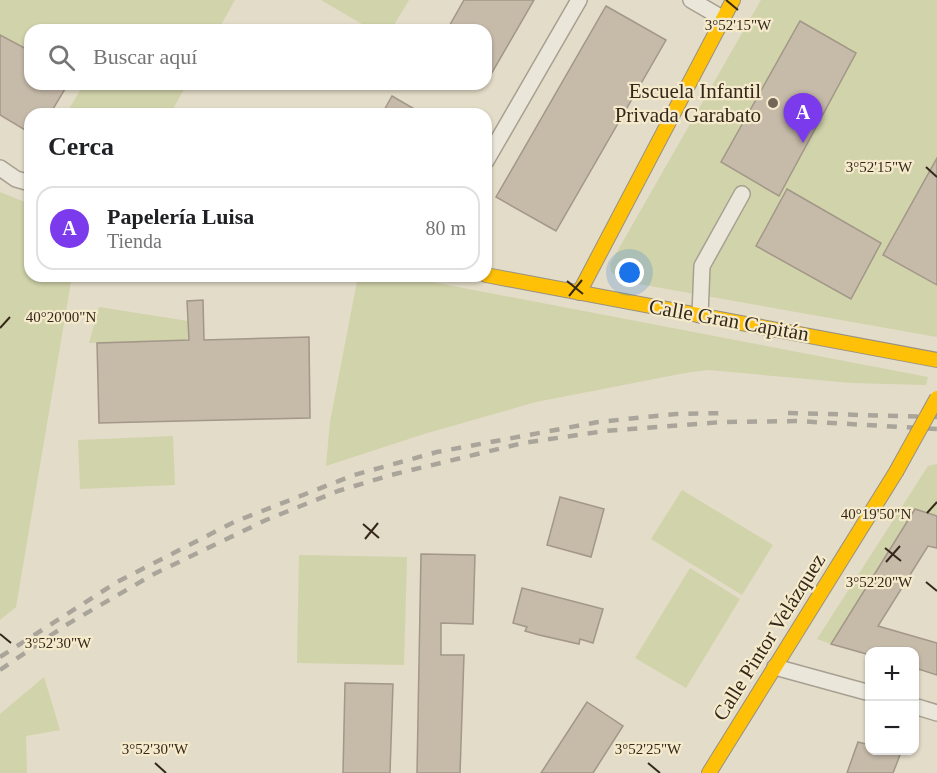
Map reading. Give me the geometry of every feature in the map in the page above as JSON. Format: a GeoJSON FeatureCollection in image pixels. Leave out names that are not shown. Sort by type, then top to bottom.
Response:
{"type":"FeatureCollection","features":[{"type":"Feature","properties":{"kind":"street"},"geometry":{"type":"LineString","coordinates":[[492,151],[579,0]]}},
{"type":"Feature","properties":{"kind":"street"},"geometry":{"type":"LineString","coordinates":[[691,0],[723,18]]}},
{"type":"Feature","properties":{"kind":"street"},"geometry":{"type":"LineString","coordinates":[[579,293],[733,0]]}},
{"type":"Feature","properties":{"kind":"street"},"geometry":{"type":"LineString","coordinates":[[0,168],[16,179],[24,181]]}},
{"type":"Feature","properties":{"kind":"street"},"geometry":{"type":"LineString","coordinates":[[700,315],[702,266],[742,194]]}},
{"type":"Feature","properties":{"kind":"street","name":"Calle Gran Capitán"},"geometry":{"type":"LineString","coordinates":[[492,276],[937,360]]}},
{"type":"Feature","properties":{"kind":"street","name":"Calle Pintor Velázquez"},"geometry":{"type":"LineString","coordinates":[[710,773],[896,472],[937,398]]}},
{"type":"Feature","properties":{"kind":"street"},"geometry":{"type":"LineString","coordinates":[[775,667],[865,692]]}},
{"type":"Feature","properties":{"kind":"street"},"geometry":{"type":"LineString","coordinates":[[919,707],[937,712]]}},
{"type":"Feature","properties":{"kind":"green space"},"geometry":{"type":"Polygon","coordinates":[[[0,0],[235,0],[221,24],[24,24],[24,48],[0,35],[0,0]]]}},
{"type":"Feature","properties":{"kind":"green space"},"geometry":{"type":"Polygon","coordinates":[[[321,0],[409,0],[395,24],[362,24],[321,0]]]}},
{"type":"Feature","properties":{"kind":"green space"},"geometry":{"type":"Polygon","coordinates":[[[761,0],[937,0],[937,337],[622,281],[611,272],[610,264],[761,0]]]}},
{"type":"Feature","properties":{"kind":"green space"},"geometry":{"type":"Polygon","coordinates":[[[80,90],[184,90],[173,108],[70,108],[80,90]]]}},
{"type":"Feature","properties":{"kind":"green space"},"geometry":{"type":"Polygon","coordinates":[[[0,192],[24,202],[24,282],[71,282],[16,607],[0,620],[0,192]]]}},
{"type":"Feature","properties":{"kind":"green space"},"geometry":{"type":"Polygon","coordinates":[[[357,282],[432,282],[928,377],[926,385],[852,383],[708,370],[685,373],[536,402],[424,434],[326,466],[330,422],[357,282]]]}},
{"type":"Feature","properties":{"kind":"green space"},"geometry":{"type":"Polygon","coordinates":[[[99,307],[188,321],[189,340],[89,343],[99,307]]]}},
{"type":"Feature","properties":{"kind":"green space"},"geometry":{"type":"Polygon","coordinates":[[[173,436],[175,485],[80,489],[78,440],[173,436]]]}},
{"type":"Feature","properties":{"kind":"green space"},"geometry":{"type":"Polygon","coordinates":[[[937,464],[937,516],[915,509],[831,644],[817,639],[928,466],[937,464]]]}},
{"type":"Feature","properties":{"kind":"green space"},"geometry":{"type":"Polygon","coordinates":[[[682,490],[773,545],[742,595],[651,539],[682,490]]]}},
{"type":"Feature","properties":{"kind":"green space"},"geometry":{"type":"Polygon","coordinates":[[[299,555],[407,557],[404,665],[297,663],[299,555]]]}},
{"type":"Feature","properties":{"kind":"green space"},"geometry":{"type":"Polygon","coordinates":[[[690,568],[740,599],[686,688],[635,658],[690,568]]]}},
{"type":"Feature","properties":{"kind":"green space"},"geometry":{"type":"Polygon","coordinates":[[[44,677],[60,730],[26,736],[27,773],[0,773],[0,714],[44,677]]]}},
{"type":"Feature","properties":{"kind":"building"},"geometry":{"type":"Polygon","coordinates":[[[464,0],[534,0],[492,73],[492,24],[450,24],[464,0]]]}},
{"type":"Feature","properties":{"kind":"building"},"geometry":{"type":"Polygon","coordinates":[[[606,6],[666,40],[556,231],[496,197],[606,6]]]}},
{"type":"Feature","properties":{"kind":"building"},"geometry":{"type":"Polygon","coordinates":[[[800,21],[856,53],[779,196],[721,162],[800,21]]]}},
{"type":"Feature","properties":{"kind":"building"},"geometry":{"type":"Polygon","coordinates":[[[0,35],[24,48],[24,90],[64,90],[54,108],[24,108],[24,129],[0,115],[0,35]]]}},
{"type":"Feature","properties":{"kind":"building"},"geometry":{"type":"Polygon","coordinates":[[[392,96],[413,108],[385,108],[392,96]]]}},
{"type":"Feature","properties":{"kind":"building"},"geometry":{"type":"Polygon","coordinates":[[[937,158],[937,285],[883,255],[937,158]]]}},
{"type":"Feature","properties":{"kind":"building"},"geometry":{"type":"Polygon","coordinates":[[[787,189],[881,243],[851,299],[756,246],[787,189]]]}},
{"type":"Feature","properties":{"kind":"building"},"geometry":{"type":"Polygon","coordinates":[[[203,300],[204,340],[309,337],[310,418],[99,423],[97,343],[189,340],[187,301],[203,300]]]}},
{"type":"Feature","properties":{"kind":"building"},"geometry":{"type":"Polygon","coordinates":[[[560,497],[604,509],[591,557],[547,545],[560,497]]]}},
{"type":"Feature","properties":{"kind":"building"},"geometry":{"type":"Polygon","coordinates":[[[915,509],[937,516],[937,548],[928,546],[878,626],[937,643],[937,675],[919,669],[919,647],[865,647],[865,654],[831,644],[915,509]]]}},
{"type":"Feature","properties":{"kind":"building"},"geometry":{"type":"Polygon","coordinates":[[[421,554],[475,555],[473,624],[441,623],[441,655],[464,655],[460,773],[417,773],[421,554]]]}},
{"type":"Feature","properties":{"kind":"building"},"geometry":{"type":"Polygon","coordinates":[[[522,588],[603,609],[593,643],[580,639],[579,644],[539,635],[525,631],[527,627],[513,623],[522,588]]]}},
{"type":"Feature","properties":{"kind":"building"},"geometry":{"type":"Polygon","coordinates":[[[345,683],[393,684],[390,773],[343,773],[345,683]]]}},
{"type":"Feature","properties":{"kind":"building"},"geometry":{"type":"Polygon","coordinates":[[[587,702],[623,726],[593,773],[541,773],[587,702]]]}},
{"type":"Feature","properties":{"kind":"building"},"geometry":{"type":"Polygon","coordinates":[[[858,742],[865,744],[865,755],[900,755],[893,773],[847,773],[858,742]]]}},
{"type":"Feature","properties":{"kind":"railway"},"geometry":{"type":"LineString","coordinates":[[0,657],[117,582],[234,522],[354,475],[437,452],[598,422],[676,414],[725,413]]}},
{"type":"Feature","properties":{"kind":"railway"},"geometry":{"type":"LineString","coordinates":[[788,413],[937,417]]}},
{"type":"Feature","properties":{"kind":"railway"},"geometry":{"type":"LineString","coordinates":[[0,670],[66,625],[154,574],[266,520],[338,491],[391,475],[523,443],[605,431],[722,422],[797,421],[937,429]]}},
{"type":"Feature","properties":{"kind":"traffic: slow"},"geometry":{"type":"LineString","coordinates":[[579,293],[733,0]]}},
{"type":"Feature","properties":{"kind":"traffic: slow"},"geometry":{"type":"LineString","coordinates":[[492,276],[937,360]]}},
{"type":"Feature","properties":{"kind":"traffic: slow"},"geometry":{"type":"LineString","coordinates":[[896,472],[937,398]]}},
{"type":"Feature","properties":{"kind":"traffic: slow"},"geometry":{"type":"LineString","coordinates":[[709,773],[896,472]]}},
{"type":"Feature","properties":{"kind":"place","name":"Escuela Infantil Privada Garabato"},"geometry":{"type":"Point","coordinates":[773,103]}},
{"type":"Feature","properties":{"kind":"place","name":"Papelería Luisa"},"geometry":{"type":"Point","coordinates":[803,143]}}]}
